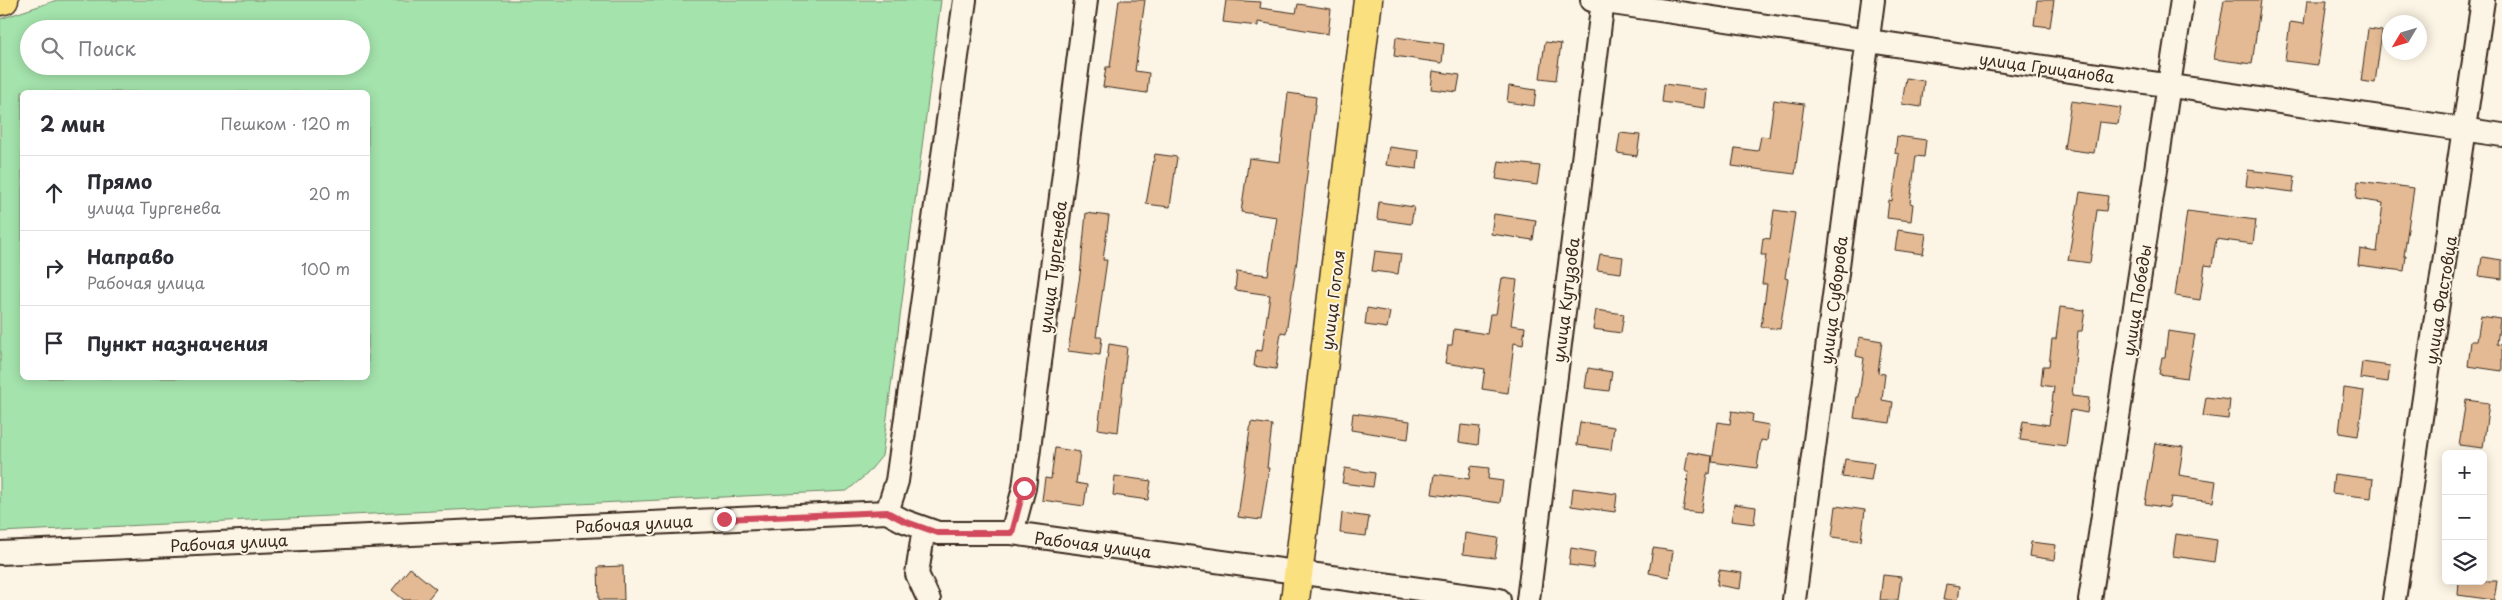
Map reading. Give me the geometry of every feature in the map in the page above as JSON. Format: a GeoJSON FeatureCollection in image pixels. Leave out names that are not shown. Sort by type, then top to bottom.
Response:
{"type":"FeatureCollection","features":[{"type":"Feature","properties":{"kind":"main road"},"geometry":{"type":"LineString","coordinates":[[0,1],[4,0]]}},
{"type":"Feature","properties":{"kind":"main road","name":"улица Гоголя"},"geometry":{"type":"LineString","coordinates":[[1295,600],[1368,0]]}},
{"type":"Feature","properties":{"kind":"street"},"geometry":{"type":"LineString","coordinates":[[887,512],[898,481],[964,0]]}},
{"type":"Feature","properties":{"kind":"street","name":"улица Тургенева"},"geometry":{"type":"LineString","coordinates":[[1012,533],[1024,488],[1086,0]]}},
{"type":"Feature","properties":{"kind":"street","name":"улица Грицанова"},"geometry":{"type":"LineString","coordinates":[[1599,0],[1866,42],[2169,84],[2502,135]]}},
{"type":"Feature","properties":{"kind":"street","name":"улица Кутузова"},"geometry":{"type":"LineString","coordinates":[[1528,600],[1599,0]]}},
{"type":"Feature","properties":{"kind":"street","name":"улица Суворова"},"geometry":{"type":"LineString","coordinates":[[1794,600],[1873,0]]}},
{"type":"Feature","properties":{"kind":"street","name":"улица Победы"},"geometry":{"type":"LineString","coordinates":[[2090,600],[2182,0]]}},
{"type":"Feature","properties":{"kind":"street","name":"улица Фастовца"},"geometry":{"type":"LineString","coordinates":[[2394,600],[2466,130],[2483,0]]}},
{"type":"Feature","properties":{"kind":"street","name":"Рабочая улица"},"geometry":{"type":"LineString","coordinates":[[0,553],[887,512],[904,521],[938,533],[1012,533],[1499,600]]}},
{"type":"Feature","properties":{"kind":"street"},"geometry":{"type":"LineString","coordinates":[[924,528],[917,574],[929,600]]}},
{"type":"Feature","properties":{"kind":"green space"},"geometry":{"type":"Polygon","coordinates":[[[57,0],[941,0],[882,456],[867,474],[847,491],[0,532],[0,19],[57,0]]]}},
{"type":"Feature","properties":{"kind":"building"},"geometry":{"type":"Polygon","coordinates":[[[1119,0],[1145,0],[1135,71],[1149,73],[1147,93],[1103,87],[1106,67],[1110,67],[1119,0]]]}},
{"type":"Feature","properties":{"kind":"building"},"geometry":{"type":"Polygon","coordinates":[[[1226,0],[1261,2],[1260,8],[1296,13],[1298,4],[1331,9],[1328,34],[1258,22],[1258,26],[1223,22],[1226,0]]]}},
{"type":"Feature","properties":{"kind":"building"},"geometry":{"type":"Polygon","coordinates":[[[2037,0],[2054,0],[2050,27],[2034,25],[2037,0]]]}},
{"type":"Feature","properties":{"kind":"building"},"geometry":{"type":"Polygon","coordinates":[[[2224,0],[2261,0],[2252,64],[2214,59],[2224,0]]]}},
{"type":"Feature","properties":{"kind":"building"},"geometry":{"type":"Polygon","coordinates":[[[2307,0],[2327,0],[2318,65],[2285,61],[2290,22],[2304,24],[2307,0]]]}},
{"type":"Feature","properties":{"kind":"building"},"geometry":{"type":"Polygon","coordinates":[[[2368,29],[2382,31],[2375,83],[2361,81],[2368,29]]]}},
{"type":"Feature","properties":{"kind":"building"},"geometry":{"type":"Polygon","coordinates":[[[1396,37],[1444,44],[1442,63],[1394,56],[1396,37]]]}},
{"type":"Feature","properties":{"kind":"building"},"geometry":{"type":"Polygon","coordinates":[[[1545,42],[1561,44],[1556,80],[1540,78],[1545,42]]]}},
{"type":"Feature","properties":{"kind":"building"},"geometry":{"type":"Polygon","coordinates":[[[1433,71],[1460,75],[1457,92],[1431,89],[1433,71]]]}},
{"type":"Feature","properties":{"kind":"building"},"geometry":{"type":"Polygon","coordinates":[[[1906,78],[1924,81],[1921,107],[1902,104],[1906,78]]]}},
{"type":"Feature","properties":{"kind":"building"},"geometry":{"type":"Polygon","coordinates":[[[1664,84],[1707,90],[1705,108],[1662,102],[1664,84]]]}},
{"type":"Feature","properties":{"kind":"building"},"geometry":{"type":"Polygon","coordinates":[[[1509,86],[1536,90],[1534,106],[1507,102],[1509,86]]]}},
{"type":"Feature","properties":{"kind":"building"},"geometry":{"type":"Polygon","coordinates":[[[1288,93],[1316,97],[1297,260],[1286,333],[1281,332],[1276,369],[1254,366],[1256,350],[1262,351],[1270,295],[1235,290],[1237,271],[1268,275],[1277,217],[1241,212],[1249,158],[1280,162],[1288,93]]]}},
{"type":"Feature","properties":{"kind":"building"},"geometry":{"type":"Polygon","coordinates":[[[1774,100],[1804,104],[1795,174],[1732,166],[1735,148],[1758,151],[1761,136],[1769,137],[1774,100]]]}},
{"type":"Feature","properties":{"kind":"building"},"geometry":{"type":"Polygon","coordinates":[[[2071,101],[2121,108],[2118,124],[2099,122],[2094,153],[2064,149],[2071,101]]]}},
{"type":"Feature","properties":{"kind":"building"},"geometry":{"type":"Polygon","coordinates":[[[1620,133],[1640,135],[1637,156],[1617,153],[1620,133]]]}},
{"type":"Feature","properties":{"kind":"building"},"geometry":{"type":"Polygon","coordinates":[[[1897,136],[1926,140],[1924,157],[1916,156],[1910,203],[1913,204],[1911,221],[1887,218],[1889,200],[1892,201],[1899,154],[1895,153],[1897,136]]]}},
{"type":"Feature","properties":{"kind":"building"},"geometry":{"type":"Polygon","coordinates":[[[1389,147],[1419,151],[1417,169],[1386,165],[1389,147]]]}},
{"type":"Feature","properties":{"kind":"building"},"geometry":{"type":"Polygon","coordinates":[[[1155,154],[1177,157],[1170,207],[1146,204],[1155,154]]]}},
{"type":"Feature","properties":{"kind":"building"},"geometry":{"type":"Polygon","coordinates":[[[1499,161],[1540,166],[1537,185],[1496,179],[1499,161]]]}},
{"type":"Feature","properties":{"kind":"building"},"geometry":{"type":"Polygon","coordinates":[[[2248,170],[2295,176],[2293,192],[2246,186],[2248,170]]]}},
{"type":"Feature","properties":{"kind":"building"},"geometry":{"type":"Polygon","coordinates":[[[2358,181],[2414,188],[2404,256],[2406,256],[2404,271],[2358,265],[2360,249],[2377,252],[2383,203],[2356,199],[2358,181]]]}},
{"type":"Feature","properties":{"kind":"building"},"geometry":{"type":"Polygon","coordinates":[[[2080,192],[2108,196],[2106,211],[2097,210],[2090,263],[2068,260],[2080,192]]]}},
{"type":"Feature","properties":{"kind":"building"},"geometry":{"type":"Polygon","coordinates":[[[1379,202],[1414,207],[1411,224],[1377,219],[1379,202]]]}},
{"type":"Feature","properties":{"kind":"building"},"geometry":{"type":"Polygon","coordinates":[[[1774,210],[1795,213],[1785,278],[1788,279],[1780,329],[1761,327],[1767,284],[1762,284],[1766,255],[1761,255],[1763,238],[1770,239],[1774,210]]]}},
{"type":"Feature","properties":{"kind":"building"},"geometry":{"type":"Polygon","coordinates":[[[2187,211],[2256,220],[2253,244],[2216,239],[2212,266],[2205,265],[2200,300],[2175,296],[2187,211]]]}},
{"type":"Feature","properties":{"kind":"building"},"geometry":{"type":"Polygon","coordinates":[[[1086,213],[1109,216],[1103,260],[1107,260],[1096,337],[1102,337],[1100,355],[1068,351],[1080,275],[1086,213]]]}},
{"type":"Feature","properties":{"kind":"building"},"geometry":{"type":"Polygon","coordinates":[[[1494,214],[1536,220],[1533,240],[1491,234],[1494,214]]]}},
{"type":"Feature","properties":{"kind":"building"},"geometry":{"type":"Polygon","coordinates":[[[1898,230],[1926,234],[1923,254],[1895,250],[1898,230]]]}},
{"type":"Feature","properties":{"kind":"building"},"geometry":{"type":"Polygon","coordinates":[[[1375,251],[1401,254],[1398,274],[1372,271],[1375,251]]]}},
{"type":"Feature","properties":{"kind":"building"},"geometry":{"type":"Polygon","coordinates":[[[1600,254],[1623,257],[1621,273],[1597,270],[1600,254]]]}},
{"type":"Feature","properties":{"kind":"building"},"geometry":{"type":"Polygon","coordinates":[[[2482,257],[2502,260],[2502,279],[2479,276],[2482,257]]]}},
{"type":"Feature","properties":{"kind":"building"},"geometry":{"type":"Polygon","coordinates":[[[1502,278],[1517,280],[1511,325],[1525,327],[1523,345],[1514,343],[1508,393],[1482,389],[1485,369],[1445,363],[1448,345],[1452,345],[1454,329],[1487,334],[1490,314],[1496,314],[1502,278]]]}},
{"type":"Feature","properties":{"kind":"building"},"geometry":{"type":"Polygon","coordinates":[[[2060,307],[2085,310],[2082,331],[2078,331],[2072,396],[2089,398],[2087,413],[2071,410],[2066,446],[2020,440],[2023,421],[2049,425],[2054,387],[2041,385],[2043,366],[2049,366],[2052,339],[2056,339],[2060,307]]]}},
{"type":"Feature","properties":{"kind":"building"},"geometry":{"type":"Polygon","coordinates":[[[1367,308],[1390,312],[1387,328],[1365,325],[1367,308]]]}},
{"type":"Feature","properties":{"kind":"building"},"geometry":{"type":"Polygon","coordinates":[[[1596,310],[1624,314],[1621,333],[1593,329],[1596,310]]]}},
{"type":"Feature","properties":{"kind":"building"},"geometry":{"type":"Polygon","coordinates":[[[2481,316],[2500,319],[2497,344],[2502,345],[2502,371],[2468,366],[2471,341],[2477,341],[2481,316]]]}},
{"type":"Feature","properties":{"kind":"building"},"geometry":{"type":"Polygon","coordinates":[[[2168,331],[2195,335],[2187,378],[2159,374],[2162,357],[2165,357],[2168,331]]]}},
{"type":"Feature","properties":{"kind":"building"},"geometry":{"type":"Polygon","coordinates":[[[1859,337],[1882,341],[1878,373],[1885,374],[1882,400],[1893,402],[1890,423],[1854,418],[1864,358],[1856,356],[1859,337]]]}},
{"type":"Feature","properties":{"kind":"building"},"geometry":{"type":"Polygon","coordinates":[[[1109,344],[1127,347],[1118,432],[1098,429],[1109,344]]]}},
{"type":"Feature","properties":{"kind":"building"},"geometry":{"type":"Polygon","coordinates":[[[2362,362],[2390,366],[2388,382],[2360,378],[2362,362]]]}},
{"type":"Feature","properties":{"kind":"building"},"geometry":{"type":"Polygon","coordinates":[[[1588,368],[1612,372],[1609,391],[1585,388],[1588,368]]]}},
{"type":"Feature","properties":{"kind":"building"},"geometry":{"type":"Polygon","coordinates":[[[2344,388],[2364,391],[2358,436],[2339,433],[2344,388]]]}},
{"type":"Feature","properties":{"kind":"building"},"geometry":{"type":"Polygon","coordinates":[[[2206,397],[2230,400],[2228,419],[2203,416],[2206,397]]]}},
{"type":"Feature","properties":{"kind":"building"},"geometry":{"type":"Polygon","coordinates":[[[2466,400],[2489,403],[2483,448],[2459,445],[2466,400]]]}},
{"type":"Feature","properties":{"kind":"building"},"geometry":{"type":"Polygon","coordinates":[[[1732,411],[1753,414],[1752,422],[1769,425],[1767,441],[1761,440],[1757,468],[1712,462],[1718,422],[1730,424],[1732,411]]]}},
{"type":"Feature","properties":{"kind":"building"},"geometry":{"type":"Polygon","coordinates":[[[1353,413],[1410,421],[1408,439],[1351,430],[1353,413]]]}},
{"type":"Feature","properties":{"kind":"building"},"geometry":{"type":"Polygon","coordinates":[[[1251,422],[1272,425],[1267,468],[1269,468],[1261,520],[1238,517],[1251,422]]]}},
{"type":"Feature","properties":{"kind":"building"},"geometry":{"type":"Polygon","coordinates":[[[1580,422],[1614,427],[1611,450],[1577,445],[1580,422]]]}},
{"type":"Feature","properties":{"kind":"building"},"geometry":{"type":"Polygon","coordinates":[[[1461,425],[1480,427],[1478,445],[1459,442],[1461,425]]]}},
{"type":"Feature","properties":{"kind":"building"},"geometry":{"type":"Polygon","coordinates":[[[2155,443],[2183,447],[2179,475],[2216,481],[2213,502],[2171,497],[2169,508],[2145,504],[2155,443]]]}},
{"type":"Feature","properties":{"kind":"building"},"geometry":{"type":"Polygon","coordinates":[[[1055,448],[1080,452],[1076,483],[1087,485],[1084,506],[1042,500],[1045,478],[1051,479],[1055,448]]]}},
{"type":"Feature","properties":{"kind":"building"},"geometry":{"type":"Polygon","coordinates":[[[1688,452],[1712,456],[1701,513],[1683,511],[1689,471],[1685,471],[1688,452]]]}},
{"type":"Feature","properties":{"kind":"building"},"geometry":{"type":"Polygon","coordinates":[[[1845,459],[1874,463],[1871,481],[1842,477],[1845,459]]]}},
{"type":"Feature","properties":{"kind":"building"},"geometry":{"type":"Polygon","coordinates":[[[1471,466],[1489,468],[1488,479],[1503,481],[1500,503],[1432,494],[1435,474],[1469,479],[1471,466]]]}},
{"type":"Feature","properties":{"kind":"building"},"geometry":{"type":"Polygon","coordinates":[[[1345,468],[1375,473],[1373,487],[1342,483],[1345,468]]]}},
{"type":"Feature","properties":{"kind":"building"},"geometry":{"type":"Polygon","coordinates":[[[2334,474],[2373,479],[2371,498],[2332,493],[2334,474]]]}},
{"type":"Feature","properties":{"kind":"building"},"geometry":{"type":"Polygon","coordinates":[[[1115,476],[1151,481],[1148,500],[1113,495],[1115,476]]]}},
{"type":"Feature","properties":{"kind":"building"},"geometry":{"type":"Polygon","coordinates":[[[1573,488],[1617,494],[1615,512],[1571,506],[1573,488]]]}},
{"type":"Feature","properties":{"kind":"building"},"geometry":{"type":"Polygon","coordinates":[[[1734,504],[1756,507],[1754,524],[1731,521],[1734,504]]]}},
{"type":"Feature","properties":{"kind":"building"},"geometry":{"type":"Polygon","coordinates":[[[1836,506],[1865,510],[1861,541],[1832,537],[1836,506]]]}},
{"type":"Feature","properties":{"kind":"building"},"geometry":{"type":"Polygon","coordinates":[[[1342,513],[1369,517],[1366,536],[1340,533],[1342,513]]]}},
{"type":"Feature","properties":{"kind":"building"},"geometry":{"type":"Polygon","coordinates":[[[1465,533],[1498,538],[1495,558],[1463,554],[1465,533]]]}},
{"type":"Feature","properties":{"kind":"building"},"geometry":{"type":"Polygon","coordinates":[[[2176,534],[2217,540],[2214,562],[2173,556],[2176,534]]]}},
{"type":"Feature","properties":{"kind":"building"},"geometry":{"type":"Polygon","coordinates":[[[2031,542],[2056,545],[2054,560],[2029,556],[2031,542]]]}},
{"type":"Feature","properties":{"kind":"building"},"geometry":{"type":"Polygon","coordinates":[[[1571,548],[1595,552],[1593,568],[1569,565],[1571,548]]]}},
{"type":"Feature","properties":{"kind":"building"},"geometry":{"type":"Polygon","coordinates":[[[1653,548],[1673,551],[1669,577],[1649,573],[1653,548]]]}},
{"type":"Feature","properties":{"kind":"building"},"geometry":{"type":"Polygon","coordinates":[[[623,566],[624,600],[599,600],[598,567],[623,566]]]}},
{"type":"Feature","properties":{"kind":"building"},"geometry":{"type":"Polygon","coordinates":[[[410,568],[436,589],[427,600],[404,600],[392,590],[410,568]]]}},
{"type":"Feature","properties":{"kind":"building"},"geometry":{"type":"Polygon","coordinates":[[[1719,570],[1742,573],[1740,589],[1717,585],[1719,570]]]}},
{"type":"Feature","properties":{"kind":"building"},"geometry":{"type":"Polygon","coordinates":[[[1883,575],[1901,577],[1898,600],[1880,600],[1883,575]]]}},
{"type":"Feature","properties":{"kind":"building"},"geometry":{"type":"Polygon","coordinates":[[[2487,581],[2497,581],[2494,600],[2458,595],[2459,585],[2487,585],[2487,581]]]}},
{"type":"Feature","properties":{"kind":"building"},"geometry":{"type":"Polygon","coordinates":[[[1946,584],[1960,586],[1958,600],[1943,600],[1946,584]]]}},
{"type":"Feature","properties":{"kind":"route"},"geometry":{"type":"LineString","coordinates":[[724,519],[887,512],[904,521],[938,533],[1012,533],[1024,488]]}}]}
